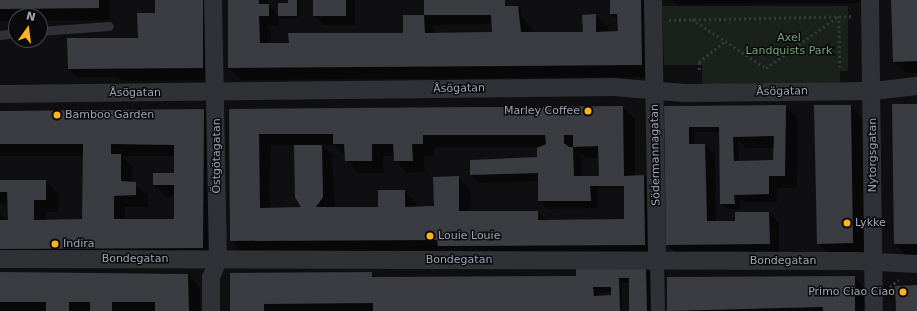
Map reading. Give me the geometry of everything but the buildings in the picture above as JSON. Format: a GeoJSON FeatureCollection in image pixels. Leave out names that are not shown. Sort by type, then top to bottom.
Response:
{"type":"FeatureCollection","features":[{"type":"Feature","properties":{"kind":"street","name":"Östgötagatan"},"geometry":{"type":"LineString","coordinates":[[210,311],[211,278],[218,260],[216,93],[213,0]]}},
{"type":"Feature","properties":{"kind":"street","name":"Södermannagatan"},"geometry":{"type":"LineString","coordinates":[[653,0],[656,92],[658,311]]}},
{"type":"Feature","properties":{"kind":"street","name":"Nytorgsgatan"},"geometry":{"type":"LineString","coordinates":[[870,0],[873,91],[874,311]]}},
{"type":"Feature","properties":{"kind":"street","name":"Åsögatan"},"geometry":{"type":"LineString","coordinates":[[0,94],[216,93],[614,87],[656,92],[873,91],[917,86]]}},
{"type":"Feature","properties":{"kind":"street","name":"Bondegatan"},"geometry":{"type":"LineString","coordinates":[[0,259],[874,261],[917,264]]}},
{"type":"Feature","properties":{"kind":"lane"},"geometry":{"type":"LineString","coordinates":[[48,30],[109,26]]}},
{"type":"Feature","properties":{"kind":"path"},"geometry":{"type":"LineString","coordinates":[[692,19],[766,68],[839,16]]}},
{"type":"Feature","properties":{"kind":"path"},"geometry":{"type":"LineString","coordinates":[[839,16],[840,67]]}},
{"type":"Feature","properties":{"kind":"path"},"geometry":{"type":"LineString","coordinates":[[670,20],[854,16]]}},
{"type":"Feature","properties":{"kind":"path"},"geometry":{"type":"LineString","coordinates":[[699,70],[699,62],[725,41]]}},
{"type":"Feature","properties":{"kind":"path"},"geometry":{"type":"LineString","coordinates":[[890,292],[890,286],[902,278]]}},
{"type":"Feature","properties":{"kind":"green space","name":"Axel Landquists Park"},"geometry":{"type":"Polygon","coordinates":[[[662,6],[848,6],[848,71],[840,71],[840,85],[702,87],[702,65],[664,65],[662,6]]]}},
{"type":"Feature","properties":{"kind":"place","name":"Marley Coffee"},"geometry":{"type":"Point","coordinates":[588,111]}},
{"type":"Feature","properties":{"kind":"place","name":"Bamboo Garden"},"geometry":{"type":"Point","coordinates":[57,115]}},
{"type":"Feature","properties":{"kind":"place","name":"Lykke"},"geometry":{"type":"Point","coordinates":[847,223]}},
{"type":"Feature","properties":{"kind":"place","name":"Louie Louie"},"geometry":{"type":"Point","coordinates":[430,236]}},
{"type":"Feature","properties":{"kind":"place","name":"Indira"},"geometry":{"type":"Point","coordinates":[55,244]}},
{"type":"Feature","properties":{"kind":"place","name":"Primo Ciao Ciao"},"geometry":{"type":"Point","coordinates":[903,292]}}]}
